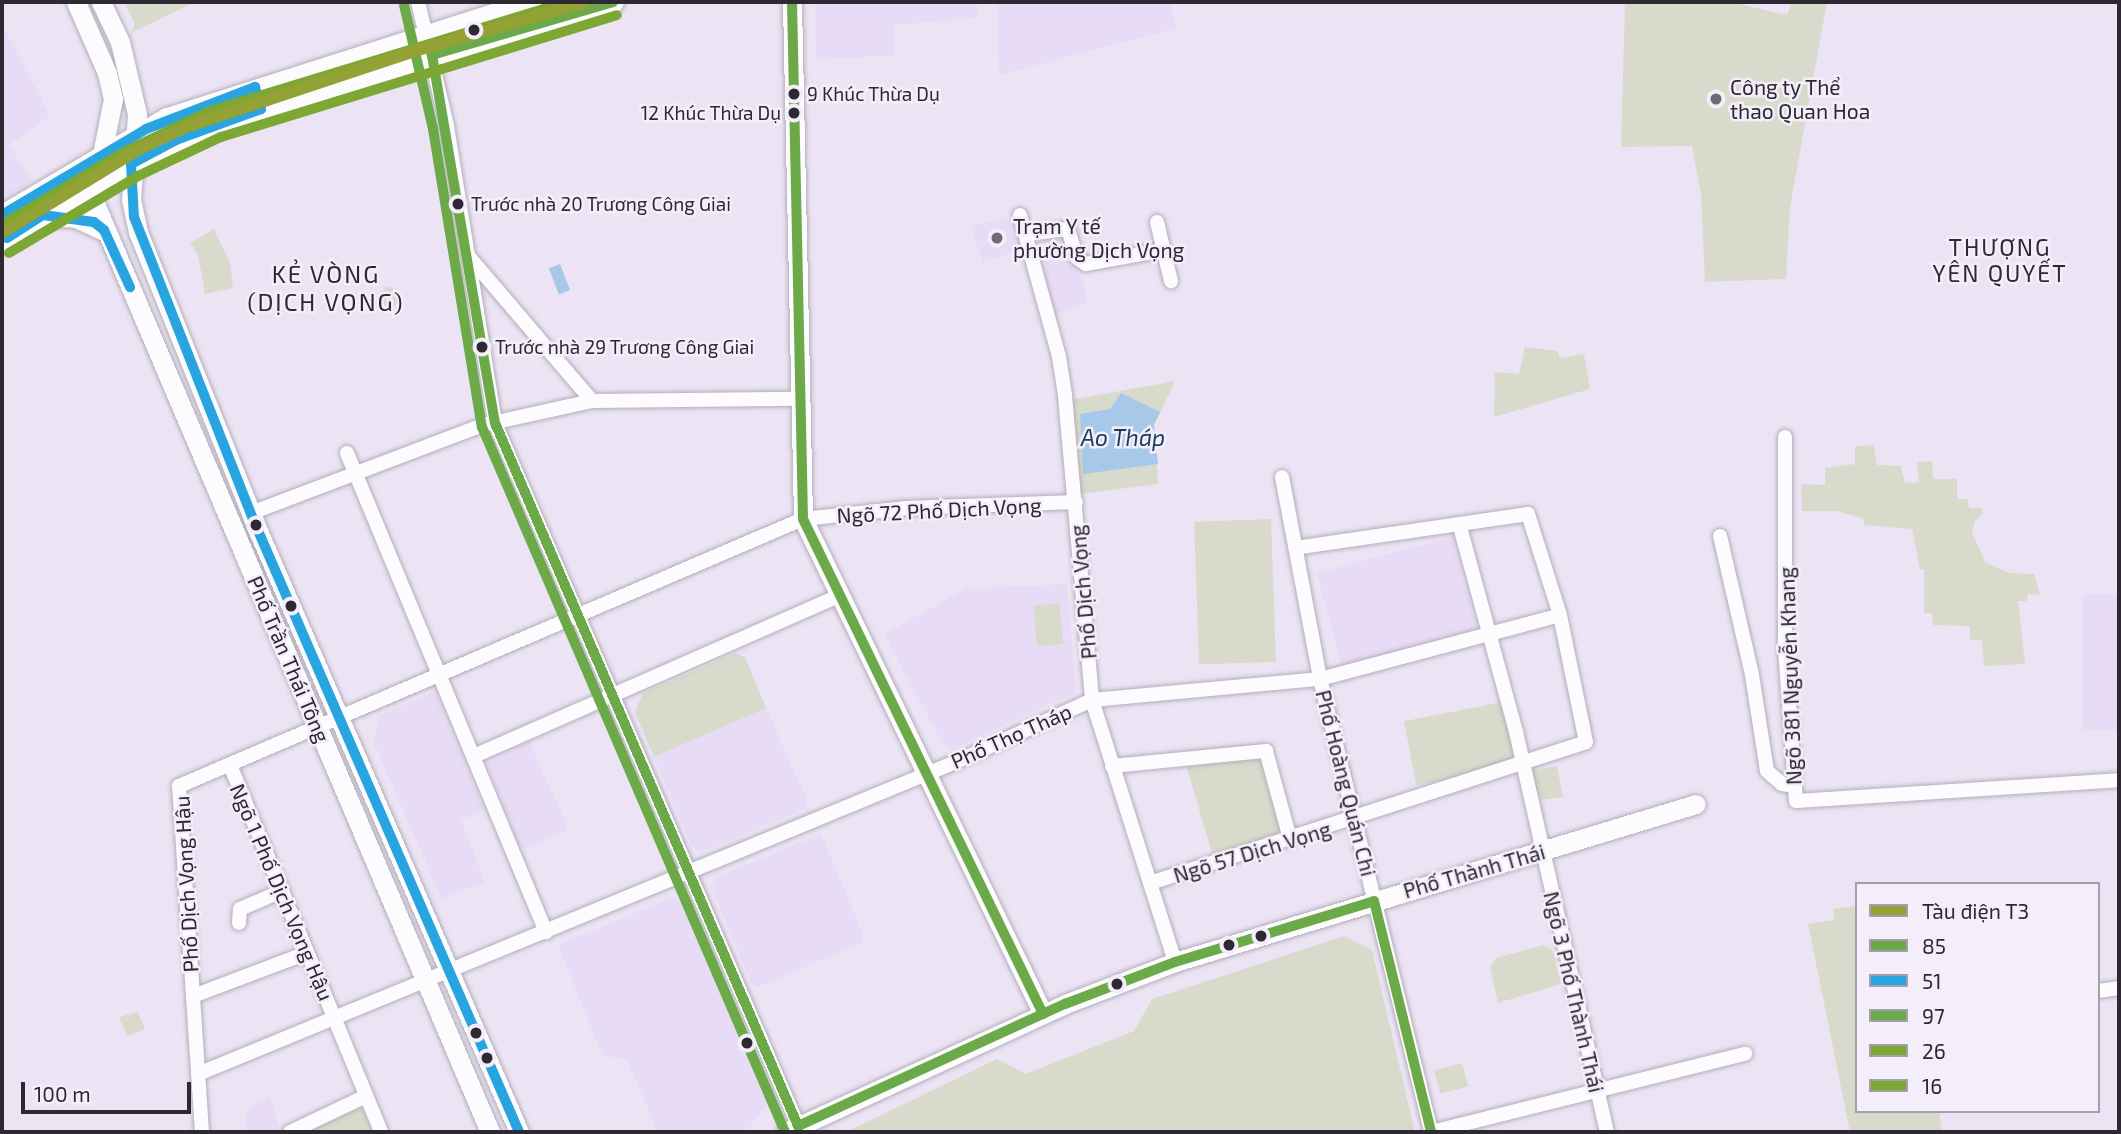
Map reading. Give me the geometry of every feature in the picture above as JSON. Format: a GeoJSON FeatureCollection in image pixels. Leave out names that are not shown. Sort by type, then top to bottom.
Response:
{"type":"FeatureCollection","features":[{"type":"Feature","properties":{"kind":"main road"},"geometry":{"type":"LineString","coordinates":[[76,2],[107,73],[113,99],[103,152],[92,185]]}},
{"type":"Feature","properties":{"kind":"main road","name":"Phố Trần Thái Tông"},"geometry":{"type":"LineString","coordinates":[[101,2],[128,71],[137,114],[131,164],[131,199],[138,232],[251,513],[519,1132]]}},
{"type":"Feature","properties":{"kind":"main road"},"geometry":{"type":"LineString","coordinates":[[2,215],[134,135],[255,87],[531,2]]}},
{"type":"Feature","properties":{"kind":"main road"},"geometry":{"type":"LineString","coordinates":[[2,241],[92,185],[177,140],[261,109],[612,2]]}},
{"type":"Feature","properties":{"kind":"main road"},"geometry":{"type":"LineString","coordinates":[[792,2],[803,519],[1043,1014]]}},
{"type":"Feature","properties":{"kind":"main road"},"geometry":{"type":"LineString","coordinates":[[255,87],[261,109]]}},
{"type":"Feature","properties":{"kind":"main road","name":"Phố Trần Thái Tông"},"geometry":{"type":"LineString","coordinates":[[92,185],[104,230],[490,1132]]}},
{"type":"Feature","properties":{"kind":"main road"},"geometry":{"type":"LineString","coordinates":[[43,215],[76,217],[104,230]]}},
{"type":"Feature","properties":{"kind":"main road"},"geometry":{"type":"LineString","coordinates":[[230,521],[251,513]]}},
{"type":"Feature","properties":{"kind":"main road","name":"Phố Thành Thái"},"geometry":{"type":"LineString","coordinates":[[795,1130],[1043,1014],[1175,962],[1541,852],[1698,798]]}},
{"type":"Feature","properties":{"kind":"street"},"geometry":{"type":"LineString","coordinates":[[418,2],[432,55],[469,257],[495,423],[690,872],[795,1130]]}},
{"type":"Feature","properties":{"kind":"street","name":"Phố Dịch Vọng"},"geometry":{"type":"LineString","coordinates":[[1020,215],[1059,357],[1076,502],[1092,700],[1175,962]]}},
{"type":"Feature","properties":{"kind":"street"},"geometry":{"type":"LineString","coordinates":[[1157,222],[1171,281]]}},
{"type":"Feature","properties":{"kind":"street"},"geometry":{"type":"LineString","coordinates":[[1026,234],[1068,229],[1077,258],[1086,264],[1163,250]]}},
{"type":"Feature","properties":{"kind":"street"},"geometry":{"type":"LineString","coordinates":[[469,257],[592,401]]}},
{"type":"Feature","properties":{"kind":"street"},"geometry":{"type":"LineString","coordinates":[[251,513],[495,423],[592,401],[799,399]]}},
{"type":"Feature","properties":{"kind":"street","name":"Ngõ 381 Nguyễn Khang"},"geometry":{"type":"LineString","coordinates":[[1786,437],[1786,648],[1795,793],[2119,780]]}},
{"type":"Feature","properties":{"kind":"street"},"geometry":{"type":"LineString","coordinates":[[347,453],[546,932]]}},
{"type":"Feature","properties":{"kind":"street","name":"Phố Hoàng Quán Chi"},"geometry":{"type":"LineString","coordinates":[[1282,477],[1320,679],[1431,1132]]}},
{"type":"Feature","properties":{"kind":"street","name":"Ngõ 72 Phố Dịch Vọng"},"geometry":{"type":"LineString","coordinates":[[577,615],[803,519],[906,508],[1076,502]]}},
{"type":"Feature","properties":{"kind":"street"},"geometry":{"type":"LineString","coordinates":[[1295,548],[1460,527],[1528,514],[1560,615]]}},
{"type":"Feature","properties":{"kind":"street","name":"Ngõ 3 Phố Thành Thái"},"geometry":{"type":"LineString","coordinates":[[1460,527],[1490,637],[1607,1132]]}},
{"type":"Feature","properties":{"kind":"street"},"geometry":{"type":"LineString","coordinates":[[1720,536],[1755,688],[1767,771],[1795,793]]}},
{"type":"Feature","properties":{"kind":"street"},"geometry":{"type":"LineString","coordinates":[[474,756],[841,595]]}},
{"type":"Feature","properties":{"kind":"street","name":"Phố Dịch Vọng Hậu"},"geometry":{"type":"LineString","coordinates":[[202,1132],[179,786],[577,615]]}},
{"type":"Feature","properties":{"kind":"street","name":"Phố Thọ Tháp"},"geometry":{"type":"LineString","coordinates":[[198,1074],[450,973],[1092,700],[1320,679],[1490,637],[1560,615]]}},
{"type":"Feature","properties":{"kind":"street","name":"Ngõ 57 Dịch Vọng"},"geometry":{"type":"LineString","coordinates":[[1150,883],[1354,821],[1586,742],[1560,615]]}},
{"type":"Feature","properties":{"kind":"street"},"geometry":{"type":"LineString","coordinates":[[1112,766],[1266,751],[1290,839]]}},
{"type":"Feature","properties":{"kind":"street","name":"Ngõ 1 Phố Dịch Vọng Hậu"},"geometry":{"type":"LineString","coordinates":[[229,765],[381,1132]]}},
{"type":"Feature","properties":{"kind":"street"},"geometry":{"type":"LineString","coordinates":[[239,923],[240,909],[282,891]]}},
{"type":"Feature","properties":{"kind":"street"},"geometry":{"type":"LineString","coordinates":[[193,996],[307,953]]}},
{"type":"Feature","properties":{"kind":"street"},"geometry":{"type":"LineString","coordinates":[[2100,991],[2119,988]]}},
{"type":"Feature","properties":{"kind":"street"},"geometry":{"type":"LineString","coordinates":[[1431,1132],[1745,1054]]}},
{"type":"Feature","properties":{"kind":"street"},"geometry":{"type":"LineString","coordinates":[[290,1132],[366,1096]]}},
{"type":"Feature","properties":{"kind":"shaded area"},"geometry":{"type":"Polygon","coordinates":[[[815,2],[977,2],[978,18],[893,25],[895,55],[816,60],[815,2]]]}},
{"type":"Feature","properties":{"kind":"shaded area"},"geometry":{"type":"Polygon","coordinates":[[[998,2],[1169,2],[1177,28],[999,75],[998,2]]]}},
{"type":"Feature","properties":{"kind":"shaded area"},"geometry":{"type":"Polygon","coordinates":[[[2,24],[50,116],[9,145],[33,182],[2,199],[2,24]]]}},
{"type":"Feature","properties":{"kind":"shaded area","name":"Trạm Y tế phường Dịch Vọng"},"geometry":{"type":"Polygon","coordinates":[[[1014,217],[1023,249],[983,262],[970,226],[1014,217]]]}},
{"type":"Feature","properties":{"kind":"shaded area"},"geometry":{"type":"Polygon","coordinates":[[[1071,220],[1087,303],[1053,316],[1027,222],[1071,220]]]}},
{"type":"Feature","properties":{"kind":"shaded area"},"geometry":{"type":"Polygon","coordinates":[[[1452,537],[1478,634],[1343,670],[1317,573],[1452,537]]]}},
{"type":"Feature","properties":{"kind":"shaded area"},"geometry":{"type":"Polygon","coordinates":[[[1067,584],[1076,692],[952,749],[944,746],[884,634],[966,589],[1067,584]]]}},
{"type":"Feature","properties":{"kind":"shaded area"},"geometry":{"type":"Polygon","coordinates":[[[2083,594],[2119,594],[2119,730],[2083,730],[2083,594]]]}},
{"type":"Feature","properties":{"kind":"shaded area"},"geometry":{"type":"Polygon","coordinates":[[[435,692],[484,810],[461,820],[485,882],[442,899],[374,743],[378,716],[435,692]]]}},
{"type":"Feature","properties":{"kind":"shaded area"},"geometry":{"type":"Polygon","coordinates":[[[766,708],[807,800],[804,809],[702,852],[692,847],[654,757],[766,708]]]}},
{"type":"Feature","properties":{"kind":"shaded area"},"geometry":{"type":"Polygon","coordinates":[[[529,741],[567,825],[565,831],[525,848],[520,846],[487,764],[529,741]]]}},
{"type":"Feature","properties":{"kind":"shaded area"},"geometry":{"type":"Polygon","coordinates":[[[821,834],[863,934],[860,944],[758,987],[752,984],[711,887],[716,877],[821,834]]]}},
{"type":"Feature","properties":{"kind":"shaded area"},"geometry":{"type":"Polygon","coordinates":[[[672,898],[684,903],[769,1102],[749,1128],[740,1132],[658,1132],[627,1060],[602,1055],[558,945],[672,898]]]}},
{"type":"Feature","properties":{"kind":"shaded area"},"geometry":{"type":"Polygon","coordinates":[[[270,1097],[281,1132],[246,1132],[245,1117],[253,1104],[270,1097]]]}},
{"type":"Feature","properties":{"kind":"green space"},"geometry":{"type":"Polygon","coordinates":[[[124,2],[195,2],[131,33],[135,24],[124,2]]]}},
{"type":"Feature","properties":{"kind":"green space","name":"Công ty Thể thao Quan Hoa"},"geometry":{"type":"Polygon","coordinates":[[[1625,2],[1730,2],[1787,15],[1792,2],[1827,2],[1790,207],[1786,279],[1705,282],[1701,195],[1692,146],[1621,147],[1625,2]]]}},
{"type":"Feature","properties":{"kind":"green space"},"geometry":{"type":"Polygon","coordinates":[[[214,229],[230,263],[233,288],[205,294],[198,255],[190,243],[214,229]]]}},
{"type":"Feature","properties":{"kind":"green space"},"geometry":{"type":"Polygon","coordinates":[[[390,287],[397,290],[400,297],[397,304],[390,307],[383,304],[380,297],[383,290],[390,287]]]}},
{"type":"Feature","properties":{"kind":"green space"},"geometry":{"type":"Polygon","coordinates":[[[1525,347],[1558,351],[1560,358],[1584,354],[1590,389],[1494,417],[1495,372],[1519,374],[1525,347]]]}},
{"type":"Feature","properties":{"kind":"green space"},"geometry":{"type":"Polygon","coordinates":[[[1175,381],[1154,426],[1158,484],[1080,494],[1070,400],[1175,381]]]}},
{"type":"Feature","properties":{"kind":"green space"},"geometry":{"type":"Polygon","coordinates":[[[1874,445],[1877,465],[1901,466],[1905,483],[1919,482],[1917,462],[1932,461],[1933,479],[1957,479],[1957,499],[1968,499],[1969,508],[1981,508],[1983,514],[1975,521],[1972,532],[1985,562],[2009,573],[2034,574],[2040,595],[2028,594],[2027,601],[2018,601],[2025,664],[1984,666],[1982,640],[1970,640],[1970,626],[1933,625],[1932,613],[1924,613],[1924,569],[1920,569],[1912,529],[1864,525],[1863,518],[1836,511],[1802,511],[1801,484],[1825,485],[1825,468],[1855,464],[1855,446],[1874,445]]]}},
{"type":"Feature","properties":{"kind":"green space"},"geometry":{"type":"Polygon","coordinates":[[[1271,519],[1276,662],[1199,665],[1194,522],[1271,519]]]}},
{"type":"Feature","properties":{"kind":"green space"},"geometry":{"type":"Polygon","coordinates":[[[1059,603],[1063,644],[1037,646],[1033,606],[1059,603]]]}},
{"type":"Feature","properties":{"kind":"green space"},"geometry":{"type":"Polygon","coordinates":[[[735,653],[745,657],[766,708],[654,757],[635,712],[643,693],[735,653]]]}},
{"type":"Feature","properties":{"kind":"green space"},"geometry":{"type":"Polygon","coordinates":[[[1508,701],[1520,765],[1416,785],[1404,721],[1508,701]]]}},
{"type":"Feature","properties":{"kind":"green space"},"geometry":{"type":"Polygon","coordinates":[[[1261,749],[1290,839],[1215,863],[1184,758],[1261,749]]]}},
{"type":"Feature","properties":{"kind":"green space"},"geometry":{"type":"Polygon","coordinates":[[[1557,766],[1563,797],[1541,800],[1530,771],[1557,766]]]}},
{"type":"Feature","properties":{"kind":"green space"},"geometry":{"type":"Polygon","coordinates":[[[1855,906],[1855,1113],[1939,1113],[1942,1132],[1850,1132],[1808,924],[1834,920],[1833,909],[1855,906]]]}},
{"type":"Feature","properties":{"kind":"green space"},"geometry":{"type":"Polygon","coordinates":[[[1344,936],[1372,950],[1415,1132],[846,1132],[997,1059],[1026,1074],[1134,1031],[1152,999],[1344,936]]]}},
{"type":"Feature","properties":{"kind":"green space"},"geometry":{"type":"Polygon","coordinates":[[[1543,945],[1553,951],[1561,984],[1498,1003],[1490,967],[1496,958],[1543,945]]]}},
{"type":"Feature","properties":{"kind":"green space"},"geometry":{"type":"Polygon","coordinates":[[[138,1012],[145,1029],[127,1036],[119,1017],[138,1012]]]}},
{"type":"Feature","properties":{"kind":"green space"},"geometry":{"type":"Polygon","coordinates":[[[1462,1063],[1468,1086],[1440,1094],[1434,1071],[1462,1063]]]}},
{"type":"Feature","properties":{"kind":"green space"},"geometry":{"type":"Polygon","coordinates":[[[356,1109],[363,1110],[373,1132],[308,1132],[356,1109]]]}},
{"type":"Feature","properties":{"kind":"water"},"geometry":{"type":"Polygon","coordinates":[[[560,264],[570,290],[559,294],[549,268],[560,264]]]}},
{"type":"Feature","properties":{"kind":"water","name":"Ao Tháp"},"geometry":{"type":"Polygon","coordinates":[[[1121,393],[1160,412],[1154,424],[1158,464],[1083,474],[1080,414],[1110,409],[1121,393]]]}},
{"type":"Feature","properties":{"kind":"metro line","name":"T3"},"geometry":{"type":"LineString","coordinates":[[2,233],[139,149],[186,127],[418,50],[585,2]]}},
{"type":"Feature","properties":{"kind":"transit line","name":"16"},"geometry":{"type":"LineString","coordinates":[[2,225],[124,152],[210,111],[566,2]]}},
{"type":"Feature","properties":{"kind":"transit line","name":"85"},"geometry":{"type":"LineString","coordinates":[[613,2],[432,55],[495,423],[798,1126],[1065,1004],[1175,962],[1374,901]]}},
{"type":"Feature","properties":{"kind":"transit line","name":"85"},"geometry":{"type":"LineString","coordinates":[[792,2],[803,519],[1043,1014]]}},
{"type":"Feature","properties":{"kind":"transit line","name":"97"},"geometry":{"type":"LineString","coordinates":[[404,5],[433,129],[482,427],[785,1132]]}},
{"type":"Feature","properties":{"kind":"transit line","name":"26"},"geometry":{"type":"LineString","coordinates":[[9,253],[138,176],[221,137],[617,15]]}},
{"type":"Feature","properties":{"kind":"transit line","name":"51"},"geometry":{"type":"LineString","coordinates":[[2,215],[146,129],[255,87],[261,109],[176,140],[131,164],[134,217],[256,526],[519,1132]]}},
{"type":"Feature","properties":{"kind":"transit line","name":"51"},"geometry":{"type":"LineString","coordinates":[[7,238],[43,215],[94,222],[104,230],[130,287]]}},
{"type":"Feature","properties":{"kind":"transit line","name":"85"},"geometry":{"type":"LineString","coordinates":[[1374,901],[1431,1132]]}},
{"type":"Feature","properties":{"kind":"place","name":"9 Khúc Thừa Dụ"},"geometry":{"type":"Point","coordinates":[794,94]}},
{"type":"Feature","properties":{"kind":"place","name":"Công ty Thể thao Quan Hoa"},"geometry":{"type":"Point","coordinates":[1716,99]}},
{"type":"Feature","properties":{"kind":"place","name":"12 Khúc Thừa Dụ"},"geometry":{"type":"Point","coordinates":[794,113]}},
{"type":"Feature","properties":{"kind":"place","name":"Trước nhà 20 Trương Công Giai"},"geometry":{"type":"Point","coordinates":[458,204]}},
{"type":"Feature","properties":{"kind":"place","name":"Trạm Y tế phường Dịch Vọng"},"geometry":{"type":"Point","coordinates":[997,238]}},
{"type":"Feature","properties":{"kind":"place","name":"Trước nhà 29 Trương Công Giai"},"geometry":{"type":"Point","coordinates":[482,347]}},
{"type":"Feature","properties":{"kind":"district","name":"THƯỢNG YÊN QUYẾT"},"geometry":{"type":"Point","coordinates":[2000,260]}},
{"type":"Feature","properties":{"kind":"district","name":"KẺ VÒNG (DỊCH VỌNG)"},"geometry":{"type":"Point","coordinates":[326,288]}}]}
